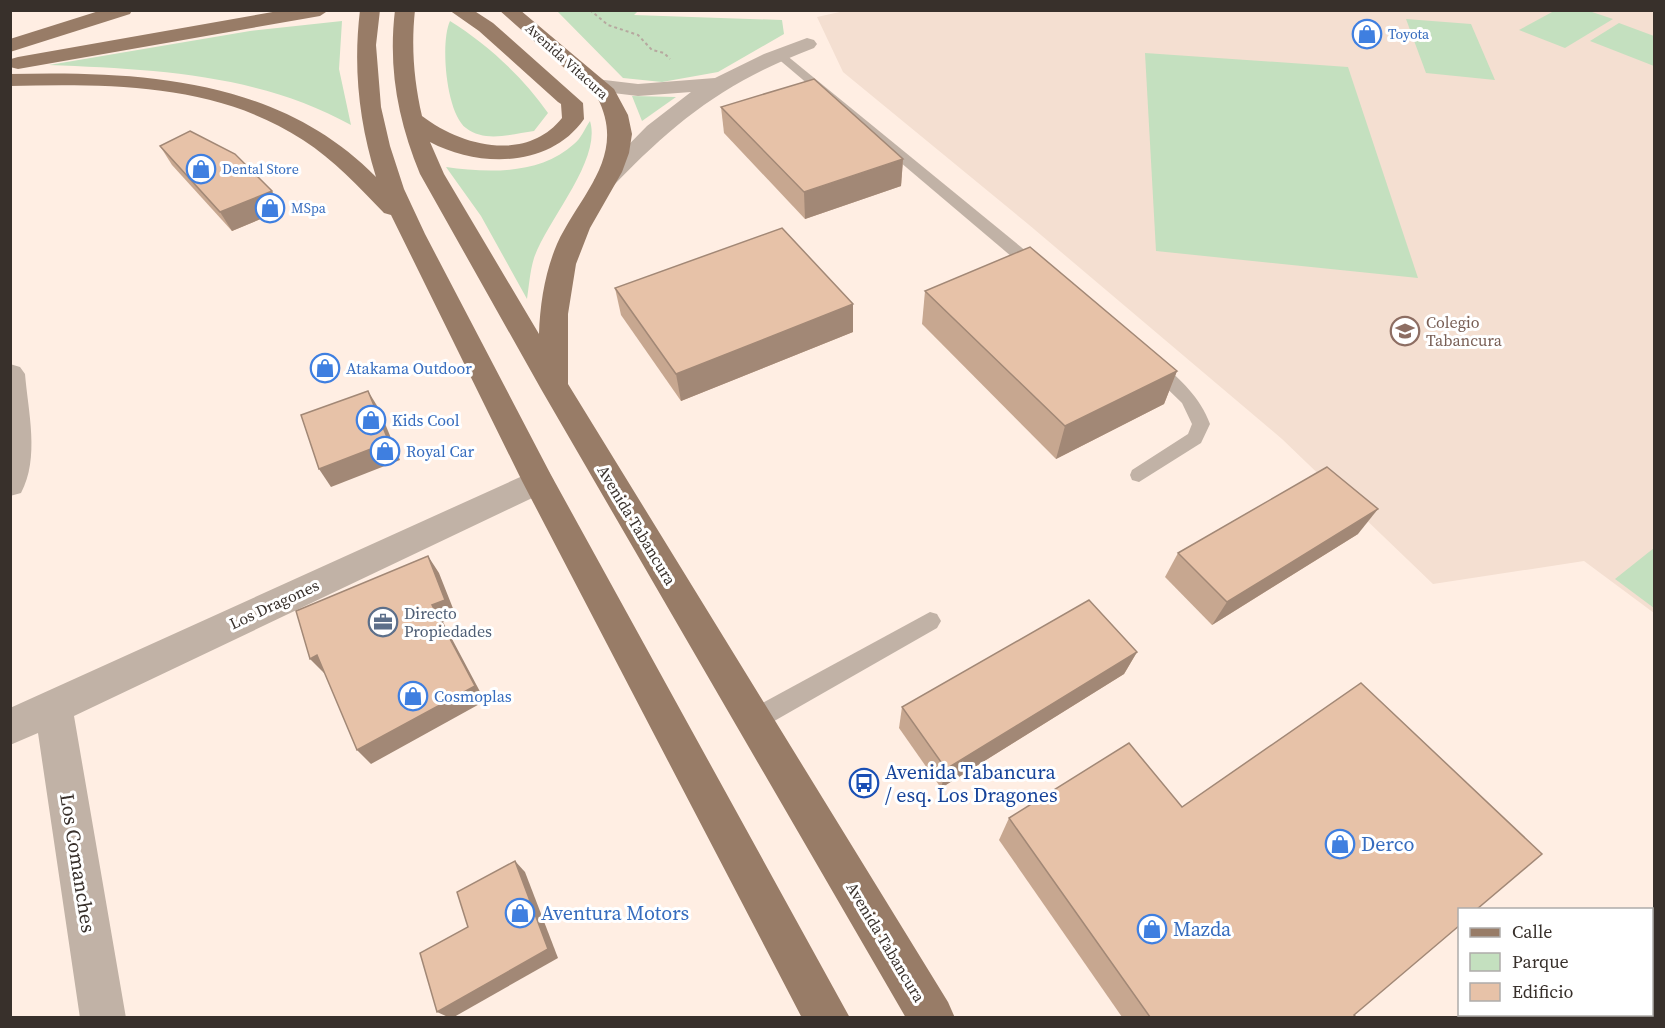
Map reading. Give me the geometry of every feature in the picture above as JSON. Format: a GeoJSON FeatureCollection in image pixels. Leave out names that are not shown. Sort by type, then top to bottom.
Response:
{"type":"FeatureCollection","features":[{"type":"Feature","properties":{"kind":"main road"},"geometry":{"type":"LineString","coordinates":[[10,46],[123,10]]}},
{"type":"Feature","properties":{"kind":"main road"},"geometry":{"type":"LineString","coordinates":[[10,51],[238,10]]}},
{"type":"Feature","properties":{"kind":"main road"},"geometry":{"type":"LineString","coordinates":[[10,65],[320,10]]}},
{"type":"Feature","properties":{"kind":"main road"},"geometry":{"type":"LineString","coordinates":[[411,118],[432,133],[458,146],[495,152],[525,148],[551,140],[561,133],[573,118],[574,111],[566,97],[486,27],[458,10]]}},
{"type":"Feature","properties":{"kind":"main road","name":"Avenida Vitacura"},"geometry":{"type":"LineString","coordinates":[[508,10],[596,85],[614,105],[622,129],[616,162],[579,223],[559,279],[553,314],[552,350],[556,389]]}},
{"type":"Feature","properties":{"kind":"main road","name":"Avenida Tabancura"},"geometry":{"type":"LineString","coordinates":[[405,13],[402,63],[411,118],[438,185],[556,389],[932,1017]]}},
{"type":"Feature","properties":{"kind":"main road"},"geometry":{"type":"LineString","coordinates":[[369,14],[366,45],[370,107],[378,146],[392,189],[412,234],[538,481],[827,1017]]}},
{"type":"Feature","properties":{"kind":"main road"},"geometry":{"type":"LineString","coordinates":[[10,80],[101,79],[154,83],[213,93],[266,110],[313,135],[343,157],[371,183],[412,234]]}},
{"type":"Feature","properties":{"kind":"street"},"geometry":{"type":"LineString","coordinates":[[606,180],[675,114],[719,84],[780,54],[807,44]]}},
{"type":"Feature","properties":{"kind":"street"},"geometry":{"type":"LineString","coordinates":[[596,85],[638,90],[719,84]]}},
{"type":"Feature","properties":{"kind":"street"},"geometry":{"type":"LineString","coordinates":[[10,374],[16,447],[10,484]]}},
{"type":"Feature","properties":{"kind":"street","name":"Los Dragones"},"geometry":{"type":"LineString","coordinates":[[10,727],[538,481]]}},
{"type":"Feature","properties":{"kind":"street","name":"Los Comanches"},"geometry":{"type":"LineString","coordinates":[[53,708],[103,1017]]}},
{"type":"Feature","properties":{"kind":"lane"},"geometry":{"type":"LineString","coordinates":[[780,54],[1047,277]]}},
{"type":"Feature","properties":{"kind":"lane"},"geometry":{"type":"LineString","coordinates":[[1139,354],[1185,392],[1197,408],[1202,424],[1195,438],[1139,475]]}},
{"type":"Feature","properties":{"kind":"lane"},"geometry":{"type":"LineString","coordinates":[[754,720],[930,621]]}},
{"type":"Feature","properties":{"kind":"path"},"geometry":{"type":"LineString","coordinates":[[590,10],[608,25],[638,35],[652,50],[664,54],[674,63],[676,88]]}},
{"type":"Feature","properties":{"kind":"shaded area","name":"Colegio Tabancura"},"geometry":{"type":"Polygon","coordinates":[[[849,10],[1654,11],[1654,613],[1584,561],[1433,584],[1282,439],[1028,224],[843,72],[817,17],[849,10]]]}},
{"type":"Feature","properties":{"kind":"green space"},"geometry":{"type":"Polygon","coordinates":[[[639,10],[634,15],[782,20],[784,34],[718,72],[662,82],[623,78],[557,11],[639,10]]]}},
{"type":"Feature","properties":{"kind":"green space"},"geometry":{"type":"Polygon","coordinates":[[[1554,11],[1589,11],[1613,19],[1565,48],[1519,30],[1554,11]]]}},
{"type":"Feature","properties":{"kind":"green space"},"geometry":{"type":"Polygon","coordinates":[[[1406,19],[1471,24],[1495,80],[1426,73],[1406,19]]]}},
{"type":"Feature","properties":{"kind":"green space"},"geometry":{"type":"Polygon","coordinates":[[[342,21],[339,69],[351,125],[316,108],[280,95],[204,77],[166,72],[49,65],[250,31],[342,21]]]}},
{"type":"Feature","properties":{"kind":"green space"},"geometry":{"type":"Polygon","coordinates":[[[450,21],[504,62],[548,113],[534,131],[499,136],[482,135],[473,133],[459,120],[450,93],[445,60],[445,44],[450,21]]]}},
{"type":"Feature","properties":{"kind":"green space"},"geometry":{"type":"Polygon","coordinates":[[[1619,23],[1654,36],[1654,66],[1590,41],[1619,23]]]}},
{"type":"Feature","properties":{"kind":"green space"},"geometry":{"type":"Polygon","coordinates":[[[1145,53],[1348,67],[1418,278],[1156,251],[1145,53]]]}},
{"type":"Feature","properties":{"kind":"green space"},"geometry":{"type":"Polygon","coordinates":[[[632,96],[676,97],[642,121],[632,96]]]}},
{"type":"Feature","properties":{"kind":"green space"},"geometry":{"type":"Polygon","coordinates":[[[590,121],[592,137],[588,154],[534,258],[527,299],[481,216],[446,167],[496,171],[546,162],[576,142],[590,121]]]}},
{"type":"Feature","properties":{"kind":"green space"},"geometry":{"type":"Polygon","coordinates":[[[1654,548],[1654,608],[1615,579],[1654,548]]]}},
{"type":"Feature","properties":{"kind":"building"},"geometry":{"type":"Polygon","coordinates":[[[814,79],[903,159],[804,192],[721,107],[814,79]]]}},
{"type":"Feature","properties":{"kind":"building"},"geometry":{"type":"Polygon","coordinates":[[[190,131],[235,154],[272,191],[220,212],[160,146],[190,131]]]}},
{"type":"Feature","properties":{"kind":"building"},"geometry":{"type":"Polygon","coordinates":[[[782,228],[853,304],[676,374],[615,288],[782,228]]]}},
{"type":"Feature","properties":{"kind":"building"},"geometry":{"type":"Polygon","coordinates":[[[1030,247],[1177,371],[1065,426],[925,291],[1030,247]]]}},
{"type":"Feature","properties":{"kind":"building"},"geometry":{"type":"Polygon","coordinates":[[[368,391],[389,442],[319,469],[301,415],[368,391]]]}},
{"type":"Feature","properties":{"kind":"building"},"geometry":{"type":"Polygon","coordinates":[[[1327,467],[1378,509],[1227,602],[1178,553],[1327,467]]]}},
{"type":"Feature","properties":{"kind":"building"},"geometry":{"type":"Polygon","coordinates":[[[428,556],[445,600],[432,605],[475,686],[357,750],[317,655],[310,659],[296,611],[428,556]]]}},
{"type":"Feature","properties":{"kind":"building"},"geometry":{"type":"Polygon","coordinates":[[[1089,600],[1137,652],[946,769],[902,707],[1089,600]]]}},
{"type":"Feature","properties":{"kind":"building"},"geometry":{"type":"Polygon","coordinates":[[[1361,683],[1542,854],[1478,908],[1458,908],[1458,927],[1354,1015],[1356,1017],[1150,1017],[1009,818],[1129,743],[1182,807],[1361,683]]]}},
{"type":"Feature","properties":{"kind":"building"},"geometry":{"type":"Polygon","coordinates":[[[515,861],[548,949],[437,1012],[420,953],[468,927],[457,892],[515,861]]]}},
{"type":"Feature","properties":{"kind":"place","name":"Toyota"},"geometry":{"type":"Point","coordinates":[1367,34]}},
{"type":"Feature","properties":{"kind":"place","name":"Dental Store"},"geometry":{"type":"Point","coordinates":[201,169]}},
{"type":"Feature","properties":{"kind":"place","name":"MSpa"},"geometry":{"type":"Point","coordinates":[270,208]}},
{"type":"Feature","properties":{"kind":"place","name":"Colegio Tabancura"},"geometry":{"type":"Point","coordinates":[1405,331]}},
{"type":"Feature","properties":{"kind":"place","name":"Atakama Outdoor"},"geometry":{"type":"Point","coordinates":[325,368]}},
{"type":"Feature","properties":{"kind":"place","name":"Kids Cool"},"geometry":{"type":"Point","coordinates":[371,420]}},
{"type":"Feature","properties":{"kind":"place","name":"Royal Car"},"geometry":{"type":"Point","coordinates":[385,451]}},
{"type":"Feature","properties":{"kind":"place","name":"Directo Propiedades"},"geometry":{"type":"Point","coordinates":[383,622]}},
{"type":"Feature","properties":{"kind":"place","name":"Cosmoplas"},"geometry":{"type":"Point","coordinates":[413,696]}},
{"type":"Feature","properties":{"kind":"place","name":"Avenida Tabancura / esq. Los Dragones"},"geometry":{"type":"Point","coordinates":[864,783]}},
{"type":"Feature","properties":{"kind":"place","name":"Derco"},"geometry":{"type":"Point","coordinates":[1340,844]}},
{"type":"Feature","properties":{"kind":"place","name":"Aventura Motors"},"geometry":{"type":"Point","coordinates":[520,913]}},
{"type":"Feature","properties":{"kind":"place","name":"Mazda"},"geometry":{"type":"Point","coordinates":[1152,929]}}]}
